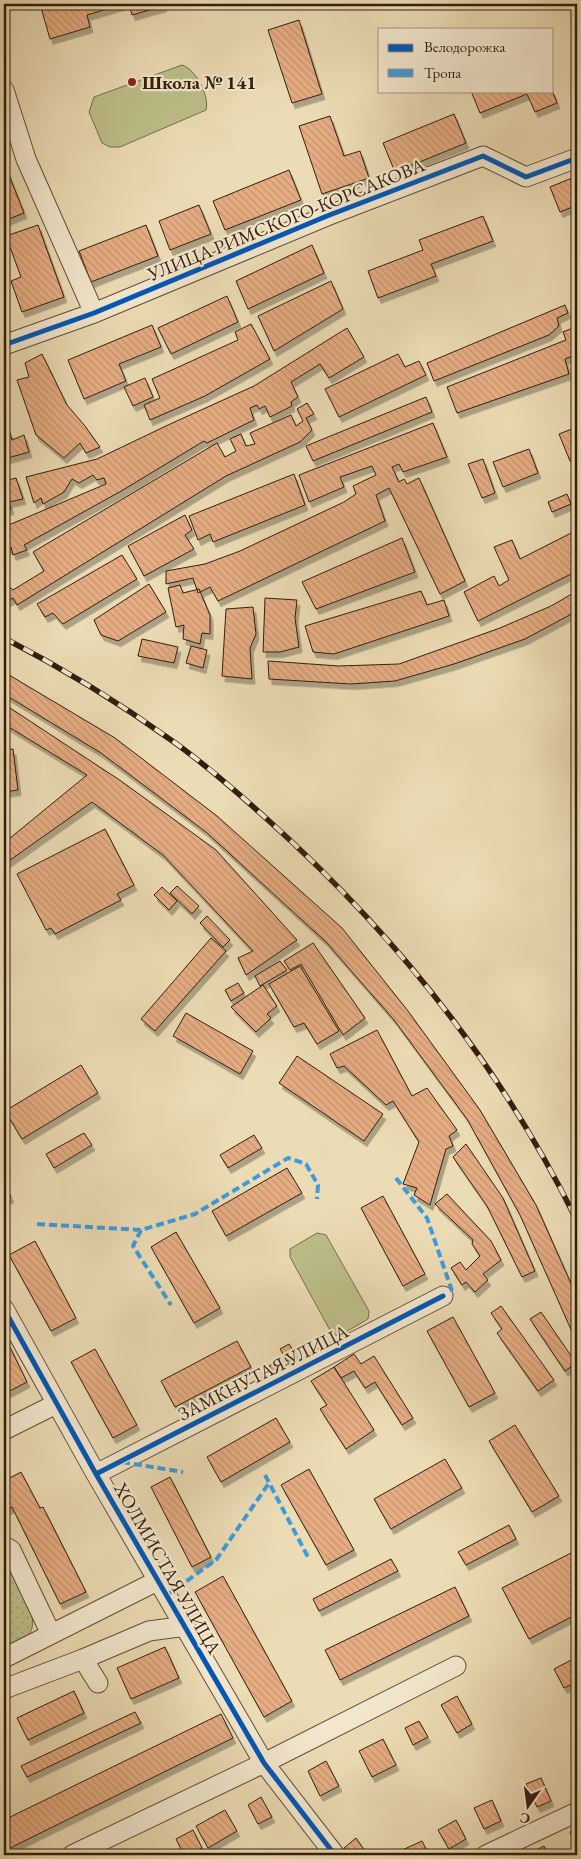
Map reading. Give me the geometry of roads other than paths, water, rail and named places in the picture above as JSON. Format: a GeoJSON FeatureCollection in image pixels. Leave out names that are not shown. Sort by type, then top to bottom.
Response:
{"type":"FeatureCollection","features":[{"type":"Feature","properties":{"kind":"street"},"geometry":{"type":"LineString","coordinates":[[4,90],[26,159],[94,313]]}},
{"type":"Feature","properties":{"kind":"street","name":"УЛИЦА РИМСКОГО-КОРСАКОВА"},"geometry":{"type":"LineString","coordinates":[[4,345],[94,313],[327,216],[483,156],[526,177],[577,158]]}},
{"type":"Feature","properties":{"kind":"street","name":"ЗАМКНУТАЯ УЛИЦА"},"geometry":{"type":"LineString","coordinates":[[96,1474],[443,1296]]}},
{"type":"Feature","properties":{"kind":"street","name":"ХОЛМИСТАЯ УЛИЦА"},"geometry":{"type":"LineString","coordinates":[[4,1309],[96,1474],[264,1763],[335,1855]]}},
{"type":"Feature","properties":{"kind":"street"},"geometry":{"type":"LineString","coordinates":[[4,1430],[56,1404]]}},
{"type":"Feature","properties":{"kind":"street"},"geometry":{"type":"LineString","coordinates":[[4,1546],[11,1550],[50,1634]]}},
{"type":"Feature","properties":{"kind":"street"},"geometry":{"type":"LineString","coordinates":[[4,1658],[159,1580]]}},
{"type":"Feature","properties":{"kind":"street"},"geometry":{"type":"LineString","coordinates":[[4,1689],[149,1631],[186,1626]]}},
{"type":"Feature","properties":{"kind":"street"},"geometry":{"type":"LineString","coordinates":[[83,1658],[98,1684]]}},
{"type":"Feature","properties":{"kind":"street"},"geometry":{"type":"LineString","coordinates":[[72,1855],[264,1763],[456,1666]]}},
{"type":"Feature","properties":{"kind":"street"},"geometry":{"type":"LineString","coordinates":[[486,1855],[577,1812]]}},
{"type":"Feature","properties":{"kind":"railway"},"geometry":{"type":"LineString","coordinates":[[4,638],[89,686],[131,712],[184,749],[245,799],[314,863],[359,909],[442,1006],[515,1110],[547,1164],[577,1221]]}},
{"type":"Feature","properties":{"kind":"place","name":"Школа № 141"},"geometry":{"type":"Point","coordinates":[132,82]}}]}
